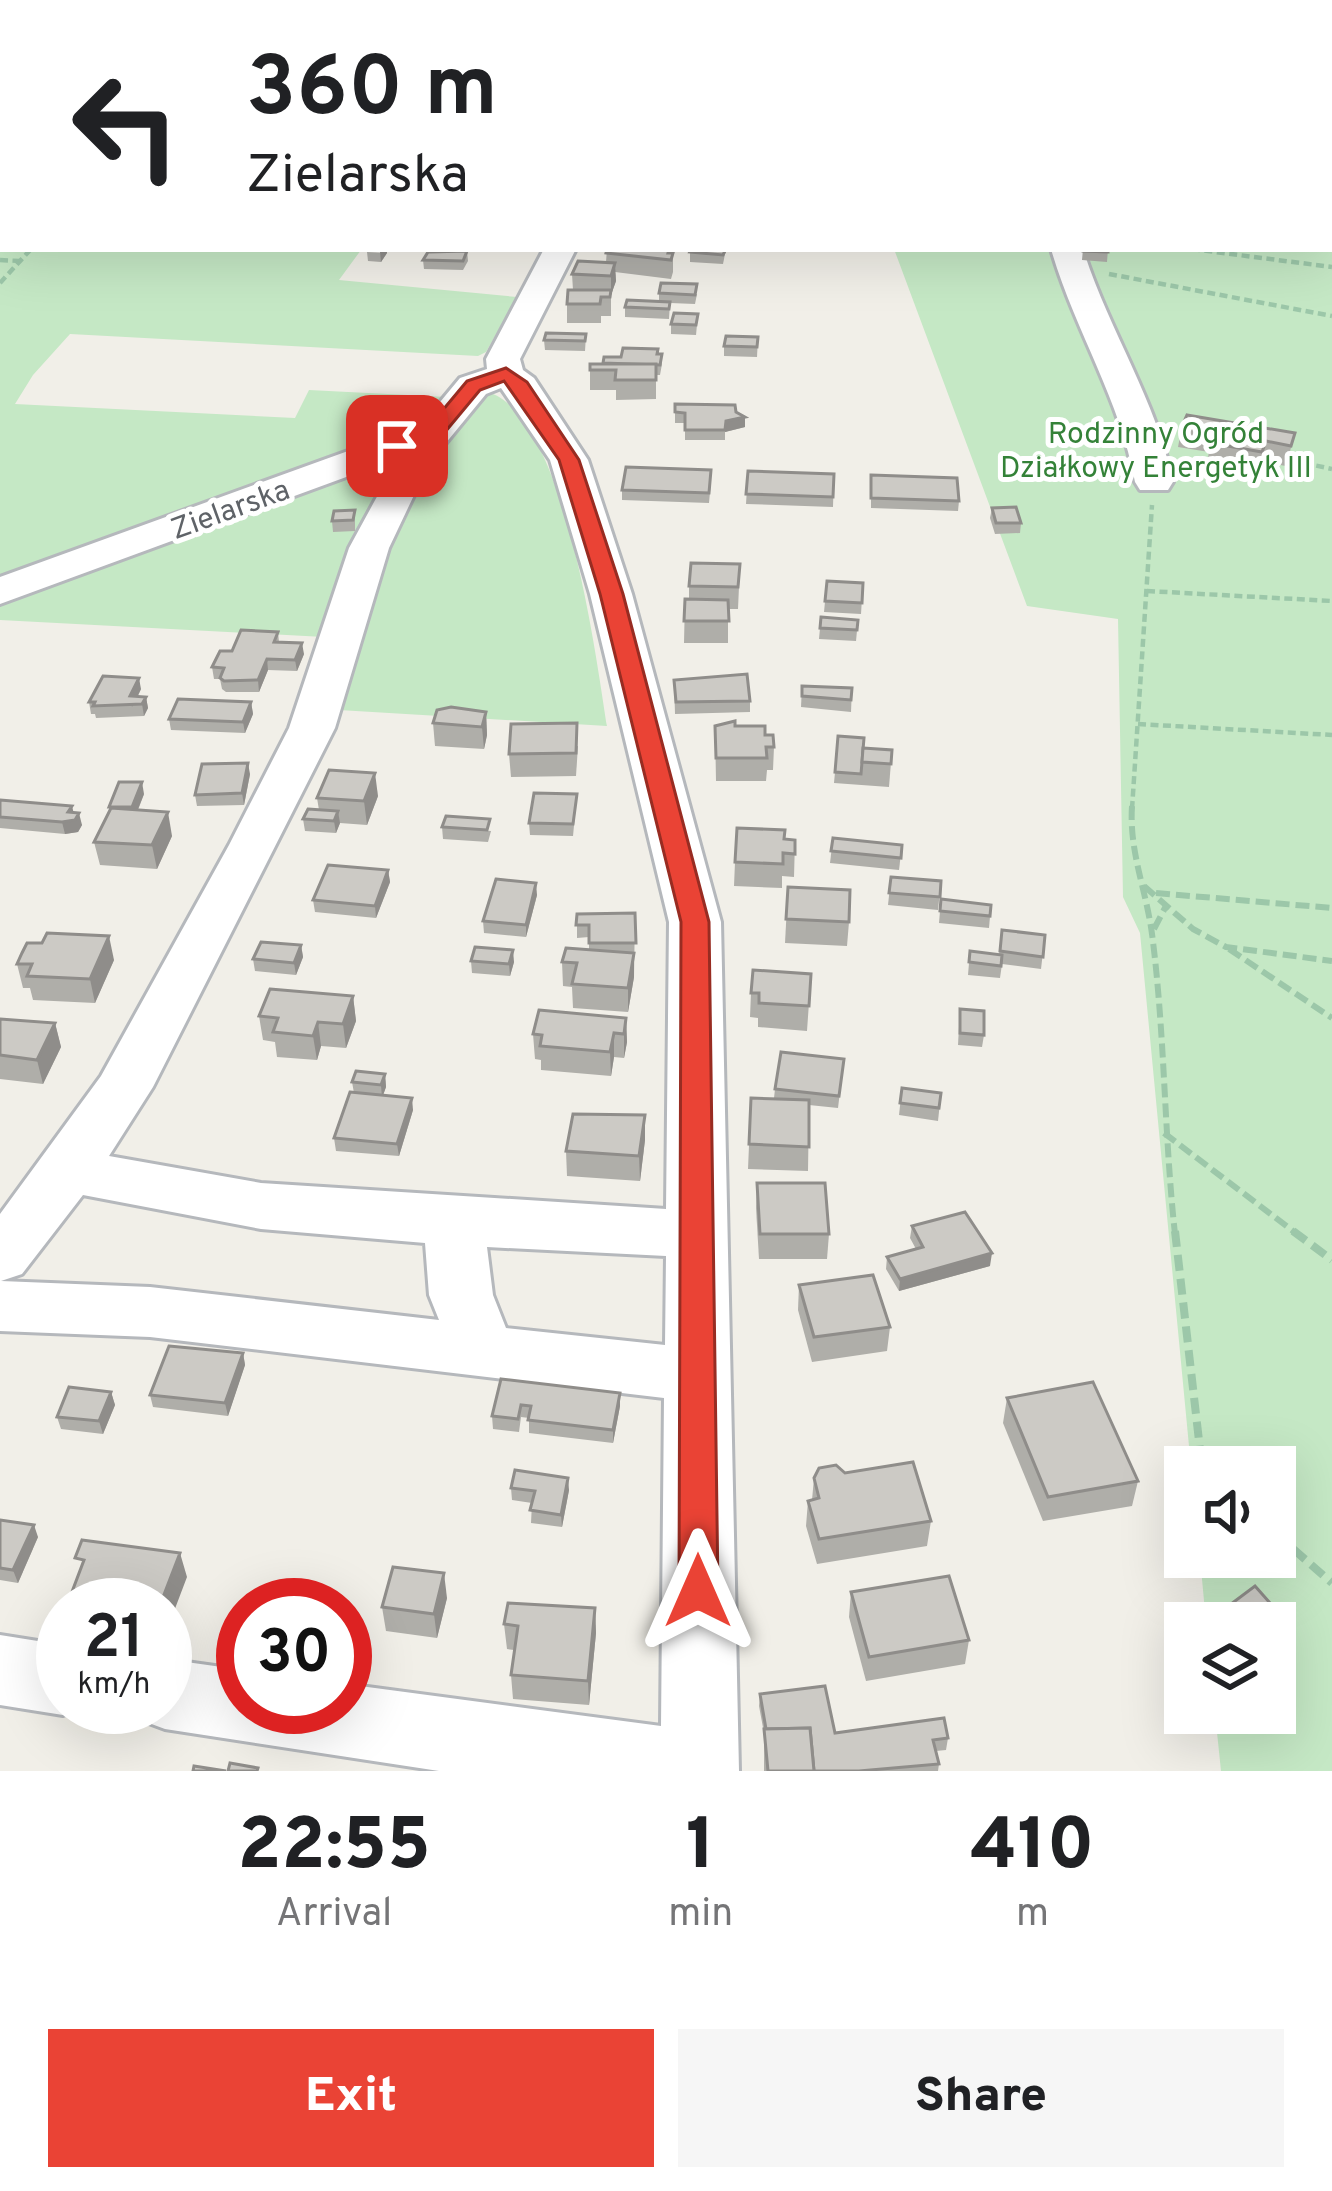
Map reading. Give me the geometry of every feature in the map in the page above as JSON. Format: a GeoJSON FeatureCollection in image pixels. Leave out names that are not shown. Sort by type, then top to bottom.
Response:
{"type":"FeatureCollection","features":[{"type":"Feature","properties":{"kind":"street"},"geometry":{"type":"LineString","coordinates":[[372,1724],[700,1768],[695,922],[611,594],[569,460],[520,386],[506,374],[503,359],[508,346],[558,252]]}},
{"type":"Feature","properties":{"kind":"street"},"geometry":{"type":"LineString","coordinates":[[1069,258],[1140,421],[1154,482]]}},
{"type":"Feature","properties":{"kind":"street"},"geometry":{"type":"LineString","coordinates":[[0,1257],[39,1185],[124,1087],[312,728],[369,548],[429,439],[473,386],[506,374]]}},
{"type":"Feature","properties":{"kind":"street","name":"Zielarska"},"geometry":{"type":"LineString","coordinates":[[0,591],[397,446],[429,439]]}},
{"type":"Feature","properties":{"kind":"street"},"geometry":{"type":"LineString","coordinates":[[39,1185],[454,1222],[696,1234]]}},
{"type":"Feature","properties":{"kind":"street"},"geometry":{"type":"LineString","coordinates":[[454,1222],[461,1295],[483,1351]]}},
{"type":"Feature","properties":{"kind":"street"},"geometry":{"type":"LineString","coordinates":[[0,1306],[150,1312],[697,1373]]}},
{"type":"Feature","properties":{"kind":"street"},"geometry":{"type":"LineString","coordinates":[[0,1670],[36,1675]]}},
{"type":"Feature","properties":{"kind":"path"},"geometry":{"type":"LineString","coordinates":[[0,283],[29,252]]}},
{"type":"Feature","properties":{"kind":"path"},"geometry":{"type":"LineString","coordinates":[[1215,252],[1332,267]]}},
{"type":"Feature","properties":{"kind":"path"},"geometry":{"type":"LineString","coordinates":[[1069,258],[1332,316]]}},
{"type":"Feature","properties":{"kind":"path"},"geometry":{"type":"LineString","coordinates":[[0,260],[20,261]]}},
{"type":"Feature","properties":{"kind":"path"},"geometry":{"type":"LineString","coordinates":[[1304,463],[1332,470]]}},
{"type":"Feature","properties":{"kind":"path"},"geometry":{"type":"LineString","coordinates":[[1154,482],[1130,841],[1152,932],[1164,1132],[1200,1446]]}},
{"type":"Feature","properties":{"kind":"path"},"geometry":{"type":"LineString","coordinates":[[1147,591],[1332,601]]}},
{"type":"Feature","properties":{"kind":"path"},"geometry":{"type":"LineString","coordinates":[[1138,724],[1332,735]]}},
{"type":"Feature","properties":{"kind":"path"},"geometry":{"type":"LineString","coordinates":[[1141,884],[1193,929],[1332,1018]]}},
{"type":"Feature","properties":{"kind":"path"},"geometry":{"type":"LineString","coordinates":[[1154,893],[1332,908]]}},
{"type":"Feature","properties":{"kind":"path"},"geometry":{"type":"LineString","coordinates":[[1152,932],[1167,904]]}},
{"type":"Feature","properties":{"kind":"path"},"geometry":{"type":"LineString","coordinates":[[1226,946],[1332,961]]}},
{"type":"Feature","properties":{"kind":"path"},"geometry":{"type":"LineString","coordinates":[[1164,1132],[1332,1260]]}},
{"type":"Feature","properties":{"kind":"path"},"geometry":{"type":"LineString","coordinates":[[1296,1551],[1332,1583]]}},
{"type":"Feature","properties":{"kind":"green space"},"geometry":{"type":"Polygon","coordinates":[[[0,252],[360,252],[339,280],[517,297],[486,352],[478,356],[70,334],[33,375],[15,404],[295,418],[309,390],[447,397],[422,433],[0,580],[0,252]]]}},
{"type":"Feature","properties":{"kind":"green space","name":"Rodzinny Ogród Działkowy Energetyk III"},"geometry":{"type":"Polygon","coordinates":[[[895,252],[1332,252],[1332,1771],[1221,1771],[1217,1734],[1296,1734],[1296,1602],[1204,1602],[1202,1578],[1296,1578],[1296,1446],[1189,1446],[1140,933],[1123,897],[1118,619],[1027,606],[895,252]]]}},
{"type":"Feature","properties":{"kind":"green space"},"geometry":{"type":"Polygon","coordinates":[[[483,391],[511,406],[535,439],[555,485],[584,593],[607,726],[339,710],[397,510],[483,391]]]}},
{"type":"Feature","properties":{"kind":"green space"},"geometry":{"type":"Polygon","coordinates":[[[409,455],[324,637],[0,620],[0,605],[409,455]]]}},
{"type":"Feature","properties":{"kind":"building"},"geometry":{"type":"Polygon","coordinates":[[[428,252],[467,252],[463,261],[423,260],[428,252]]]}},
{"type":"Feature","properties":{"kind":"building"},"geometry":{"type":"Polygon","coordinates":[[[668,252],[673,253],[671,260],[606,253],[668,252]]]}},
{"type":"Feature","properties":{"kind":"building"},"geometry":{"type":"Polygon","coordinates":[[[578,261],[615,263],[611,276],[572,274],[578,261]]]}},
{"type":"Feature","properties":{"kind":"building"},"geometry":{"type":"Polygon","coordinates":[[[661,283],[697,284],[695,295],[659,293],[661,283]]]}},
{"type":"Feature","properties":{"kind":"building"},"geometry":{"type":"Polygon","coordinates":[[[568,290],[611,290],[600,304],[567,304],[568,290]]]}},
{"type":"Feature","properties":{"kind":"building"},"geometry":{"type":"Polygon","coordinates":[[[627,300],[670,302],[669,309],[625,307],[627,300]]]}},
{"type":"Feature","properties":{"kind":"building"},"geometry":{"type":"Polygon","coordinates":[[[674,313],[698,314],[696,325],[671,324],[674,313]]]}},
{"type":"Feature","properties":{"kind":"building"},"geometry":{"type":"Polygon","coordinates":[[[546,333],[586,334],[585,341],[544,340],[546,333]]]}},
{"type":"Feature","properties":{"kind":"building"},"geometry":{"type":"Polygon","coordinates":[[[726,336],[758,337],[757,347],[724,346],[726,336]]]}},
{"type":"Feature","properties":{"kind":"building"},"geometry":{"type":"Polygon","coordinates":[[[623,348],[658,349],[660,365],[603,363],[604,357],[621,357],[623,348]]]}},
{"type":"Feature","properties":{"kind":"building"},"geometry":{"type":"Polygon","coordinates":[[[590,364],[656,364],[656,380],[615,380],[616,370],[590,370],[590,364]]]}},
{"type":"Feature","properties":{"kind":"building"},"geometry":{"type":"Polygon","coordinates":[[[675,404],[735,405],[736,412],[745,417],[726,421],[725,430],[685,430],[685,413],[675,412],[675,404]]]}},
{"type":"Feature","properties":{"kind":"building"},"geometry":{"type":"Polygon","coordinates":[[[1187,415],[1295,433],[1291,446],[1266,441],[1262,452],[1211,443],[1216,432],[1182,426],[1187,415]]]}},
{"type":"Feature","properties":{"kind":"building"},"geometry":{"type":"Polygon","coordinates":[[[626,467],[711,470],[709,493],[622,490],[626,467]]]}},
{"type":"Feature","properties":{"kind":"building"},"geometry":{"type":"Polygon","coordinates":[[[748,471],[834,474],[833,497],[746,494],[748,471]]]}},
{"type":"Feature","properties":{"kind":"building"},"geometry":{"type":"Polygon","coordinates":[[[871,475],[957,478],[959,501],[871,498],[871,475]]]}},
{"type":"Feature","properties":{"kind":"building"},"geometry":{"type":"Polygon","coordinates":[[[1016,507],[1021,523],[996,523],[992,508],[1016,507]]]}},
{"type":"Feature","properties":{"kind":"building"},"geometry":{"type":"Polygon","coordinates":[[[355,510],[353,520],[332,521],[334,511],[355,510]]]}},
{"type":"Feature","properties":{"kind":"building"},"geometry":{"type":"Polygon","coordinates":[[[691,563],[740,564],[738,587],[689,586],[691,563]]]}},
{"type":"Feature","properties":{"kind":"building"},"geometry":{"type":"Polygon","coordinates":[[[827,581],[863,583],[862,603],[825,601],[827,581]]]}},
{"type":"Feature","properties":{"kind":"building"},"geometry":{"type":"Polygon","coordinates":[[[685,599],[728,600],[729,621],[684,621],[685,599]]]}},
{"type":"Feature","properties":{"kind":"building"},"geometry":{"type":"Polygon","coordinates":[[[821,617],[858,620],[857,630],[820,628],[821,617]]]}},
{"type":"Feature","properties":{"kind":"building"},"geometry":{"type":"Polygon","coordinates":[[[241,630],[278,632],[274,642],[302,643],[295,660],[267,659],[258,680],[224,681],[220,678],[224,668],[212,667],[220,651],[232,651],[241,630]]]}},
{"type":"Feature","properties":{"kind":"building"},"geometry":{"type":"Polygon","coordinates":[[[747,674],[750,701],[676,702],[674,680],[747,674]]]}},
{"type":"Feature","properties":{"kind":"building"},"geometry":{"type":"Polygon","coordinates":[[[103,676],[139,678],[130,696],[146,697],[142,704],[93,706],[95,702],[89,702],[103,676]]]}},
{"type":"Feature","properties":{"kind":"building"},"geometry":{"type":"Polygon","coordinates":[[[802,686],[852,688],[851,700],[802,696],[802,686]]]}},
{"type":"Feature","properties":{"kind":"building"},"geometry":{"type":"Polygon","coordinates":[[[178,699],[251,702],[243,722],[169,719],[178,699]]]}},
{"type":"Feature","properties":{"kind":"building"},"geometry":{"type":"Polygon","coordinates":[[[437,710],[486,712],[482,727],[433,723],[437,710]]]}},
{"type":"Feature","properties":{"kind":"building"},"geometry":{"type":"Polygon","coordinates":[[[735,721],[735,726],[765,726],[765,735],[773,735],[774,747],[766,747],[767,758],[716,758],[715,726],[735,721]]]}},
{"type":"Feature","properties":{"kind":"building"},"geometry":{"type":"Polygon","coordinates":[[[577,723],[576,753],[509,754],[511,724],[577,723]]]}},
{"type":"Feature","properties":{"kind":"building"},"geometry":{"type":"Polygon","coordinates":[[[838,736],[864,738],[861,774],[835,772],[838,736]]]}},
{"type":"Feature","properties":{"kind":"building"},"geometry":{"type":"Polygon","coordinates":[[[863,748],[892,750],[891,764],[862,762],[863,748]]]}},
{"type":"Feature","properties":{"kind":"building"},"geometry":{"type":"Polygon","coordinates":[[[248,763],[242,793],[195,795],[202,764],[248,763]]]}},
{"type":"Feature","properties":{"kind":"building"},"geometry":{"type":"Polygon","coordinates":[[[329,770],[375,773],[364,801],[317,798],[329,770]]]}},
{"type":"Feature","properties":{"kind":"building"},"geometry":{"type":"Polygon","coordinates":[[[119,782],[142,782],[132,807],[109,807],[119,782]]]}},
{"type":"Feature","properties":{"kind":"building"},"geometry":{"type":"Polygon","coordinates":[[[534,793],[577,794],[573,824],[529,823],[534,793]]]}},
{"type":"Feature","properties":{"kind":"building"},"geometry":{"type":"Polygon","coordinates":[[[0,800],[72,806],[68,812],[79,813],[75,820],[62,822],[0,817],[0,800]]]}},
{"type":"Feature","properties":{"kind":"building"},"geometry":{"type":"Polygon","coordinates":[[[111,808],[168,812],[152,845],[94,842],[111,808]]]}},
{"type":"Feature","properties":{"kind":"building"},"geometry":{"type":"Polygon","coordinates":[[[308,809],[338,811],[334,821],[303,819],[308,809]]]}},
{"type":"Feature","properties":{"kind":"building"},"geometry":{"type":"Polygon","coordinates":[[[446,816],[490,819],[487,830],[442,827],[446,816]]]}},
{"type":"Feature","properties":{"kind":"building"},"geometry":{"type":"Polygon","coordinates":[[[737,828],[785,830],[784,839],[795,840],[795,854],[783,853],[783,864],[735,862],[737,828]]]}},
{"type":"Feature","properties":{"kind":"building"},"geometry":{"type":"Polygon","coordinates":[[[833,838],[902,845],[901,858],[831,851],[833,838]]]}},
{"type":"Feature","properties":{"kind":"building"},"geometry":{"type":"Polygon","coordinates":[[[328,865],[388,870],[375,906],[313,900],[328,865]]]}},
{"type":"Feature","properties":{"kind":"building"},"geometry":{"type":"Polygon","coordinates":[[[891,877],[941,881],[940,897],[889,893],[891,877]]]}},
{"type":"Feature","properties":{"kind":"building"},"geometry":{"type":"Polygon","coordinates":[[[496,879],[536,883],[526,925],[483,921],[496,879]]]}},
{"type":"Feature","properties":{"kind":"building"},"geometry":{"type":"Polygon","coordinates":[[[788,887],[850,890],[849,922],[786,919],[788,887]]]}},
{"type":"Feature","properties":{"kind":"building"},"geometry":{"type":"Polygon","coordinates":[[[941,899],[991,905],[990,916],[940,911],[941,899]]]}},
{"type":"Feature","properties":{"kind":"building"},"geometry":{"type":"Polygon","coordinates":[[[635,913],[636,943],[589,943],[589,925],[576,925],[577,914],[635,913]]]}},
{"type":"Feature","properties":{"kind":"building"},"geometry":{"type":"Polygon","coordinates":[[[1002,930],[1045,935],[1043,957],[1000,951],[1002,930]]]}},
{"type":"Feature","properties":{"kind":"building"},"geometry":{"type":"Polygon","coordinates":[[[47,933],[109,936],[90,979],[27,976],[32,964],[17,964],[22,953],[27,943],[42,943],[47,933]]]}},
{"type":"Feature","properties":{"kind":"building"},"geometry":{"type":"Polygon","coordinates":[[[261,942],[301,945],[294,963],[253,959],[261,942]]]}},
{"type":"Feature","properties":{"kind":"building"},"geometry":{"type":"Polygon","coordinates":[[[475,947],[513,950],[509,964],[471,961],[475,947]]]}},
{"type":"Feature","properties":{"kind":"building"},"geometry":{"type":"Polygon","coordinates":[[[566,948],[634,953],[628,988],[572,984],[577,963],[562,962],[566,948]]]}},
{"type":"Feature","properties":{"kind":"building"},"geometry":{"type":"Polygon","coordinates":[[[970,951],[1002,955],[1001,966],[969,962],[970,951]]]}},
{"type":"Feature","properties":{"kind":"building"},"geometry":{"type":"Polygon","coordinates":[[[753,970],[811,974],[809,1006],[759,1003],[759,993],[751,993],[753,970]]]}},
{"type":"Feature","properties":{"kind":"building"},"geometry":{"type":"Polygon","coordinates":[[[270,989],[353,996],[343,1024],[318,1022],[313,1036],[273,1032],[278,1018],[259,1016],[270,989]]]}},
{"type":"Feature","properties":{"kind":"building"},"geometry":{"type":"Polygon","coordinates":[[[960,1009],[984,1011],[984,1035],[960,1033],[960,1009]]]}},
{"type":"Feature","properties":{"kind":"building"},"geometry":{"type":"Polygon","coordinates":[[[539,1010],[626,1018],[624,1034],[614,1033],[610,1052],[540,1046],[542,1035],[533,1034],[539,1010]]]}},
{"type":"Feature","properties":{"kind":"building"},"geometry":{"type":"Polygon","coordinates":[[[0,1019],[55,1023],[37,1060],[0,1055],[0,1019]]]}},
{"type":"Feature","properties":{"kind":"building"},"geometry":{"type":"Polygon","coordinates":[[[781,1052],[844,1059],[839,1096],[775,1089],[781,1052]]]}},
{"type":"Feature","properties":{"kind":"building"},"geometry":{"type":"Polygon","coordinates":[[[356,1071],[385,1074],[381,1085],[352,1082],[356,1071]]]}},
{"type":"Feature","properties":{"kind":"building"},"geometry":{"type":"Polygon","coordinates":[[[902,1088],[941,1093],[939,1108],[900,1103],[902,1088]]]}},
{"type":"Feature","properties":{"kind":"building"},"geometry":{"type":"Polygon","coordinates":[[[350,1092],[412,1098],[397,1144],[334,1138],[350,1092]]]}},
{"type":"Feature","properties":{"kind":"building"},"geometry":{"type":"Polygon","coordinates":[[[751,1098],[809,1100],[809,1147],[749,1144],[751,1098]]]}},
{"type":"Feature","properties":{"kind":"building"},"geometry":{"type":"Polygon","coordinates":[[[573,1114],[645,1115],[639,1156],[566,1151],[573,1114]]]}},
{"type":"Feature","properties":{"kind":"building"},"geometry":{"type":"Polygon","coordinates":[[[757,1183],[825,1183],[829,1234],[760,1234],[757,1183]]]}},
{"type":"Feature","properties":{"kind":"building"},"geometry":{"type":"Polygon","coordinates":[[[965,1212],[992,1253],[900,1279],[887,1257],[923,1247],[912,1226],[965,1212]]]}},
{"type":"Feature","properties":{"kind":"building"},"geometry":{"type":"Polygon","coordinates":[[[873,1275],[890,1327],[814,1337],[799,1285],[873,1275]]]}},
{"type":"Feature","properties":{"kind":"building"},"geometry":{"type":"Polygon","coordinates":[[[169,1346],[243,1353],[225,1403],[150,1395],[169,1346]]]}},
{"type":"Feature","properties":{"kind":"building"},"geometry":{"type":"Polygon","coordinates":[[[501,1379],[620,1393],[613,1430],[528,1420],[531,1406],[521,1405],[518,1419],[492,1416],[501,1379]]]}},
{"type":"Feature","properties":{"kind":"building"},"geometry":{"type":"Polygon","coordinates":[[[1093,1382],[1138,1481],[1048,1497],[1007,1398],[1093,1382]]]}},
{"type":"Feature","properties":{"kind":"building"},"geometry":{"type":"Polygon","coordinates":[[[69,1387],[111,1392],[99,1421],[57,1417],[69,1387]]]}},
{"type":"Feature","properties":{"kind":"building"},"geometry":{"type":"Polygon","coordinates":[[[913,1462],[931,1521],[819,1539],[808,1501],[819,1498],[814,1478],[819,1468],[836,1465],[845,1473],[913,1462]]]}},
{"type":"Feature","properties":{"kind":"building"},"geometry":{"type":"Polygon","coordinates":[[[515,1470],[568,1478],[561,1515],[530,1510],[535,1491],[511,1488],[515,1470]]]}},
{"type":"Feature","properties":{"kind":"building"},"geometry":{"type":"Polygon","coordinates":[[[0,1520],[34,1525],[13,1570],[0,1568],[0,1520]]]}},
{"type":"Feature","properties":{"kind":"building"},"geometry":{"type":"Polygon","coordinates":[[[82,1540],[180,1553],[170,1578],[77,1578],[84,1560],[75,1558],[82,1540]]]}},
{"type":"Feature","properties":{"kind":"building"},"geometry":{"type":"Polygon","coordinates":[[[393,1567],[444,1573],[434,1614],[382,1607],[393,1567]]]}},
{"type":"Feature","properties":{"kind":"building"},"geometry":{"type":"Polygon","coordinates":[[[949,1576],[969,1640],[869,1657],[851,1592],[949,1576]]]}},
{"type":"Feature","properties":{"kind":"building"},"geometry":{"type":"Polygon","coordinates":[[[1255,1586],[1269,1602],[1234,1602],[1255,1586]]]}},
{"type":"Feature","properties":{"kind":"building"},"geometry":{"type":"Polygon","coordinates":[[[508,1603],[595,1608],[588,1681],[511,1675],[518,1626],[504,1624],[508,1603]]]}},
{"type":"Feature","properties":{"kind":"building"},"geometry":{"type":"Polygon","coordinates":[[[825,1686],[835,1733],[944,1718],[948,1738],[933,1740],[939,1764],[814,1771],[810,1728],[766,1729],[760,1694],[825,1686]]]}},
{"type":"Feature","properties":{"kind":"building"},"geometry":{"type":"Polygon","coordinates":[[[810,1728],[814,1771],[768,1771],[764,1729],[810,1728]]]}},
{"type":"Feature","properties":{"kind":"building"},"geometry":{"type":"Polygon","coordinates":[[[230,1763],[258,1768],[228,1771],[230,1763]]]}},
{"type":"Feature","properties":{"kind":"route"},"geometry":{"type":"LineString","coordinates":[[397,446],[429,439],[473,386],[506,374],[520,386],[569,460],[611,594],[695,922],[698,1591]]}}]}
